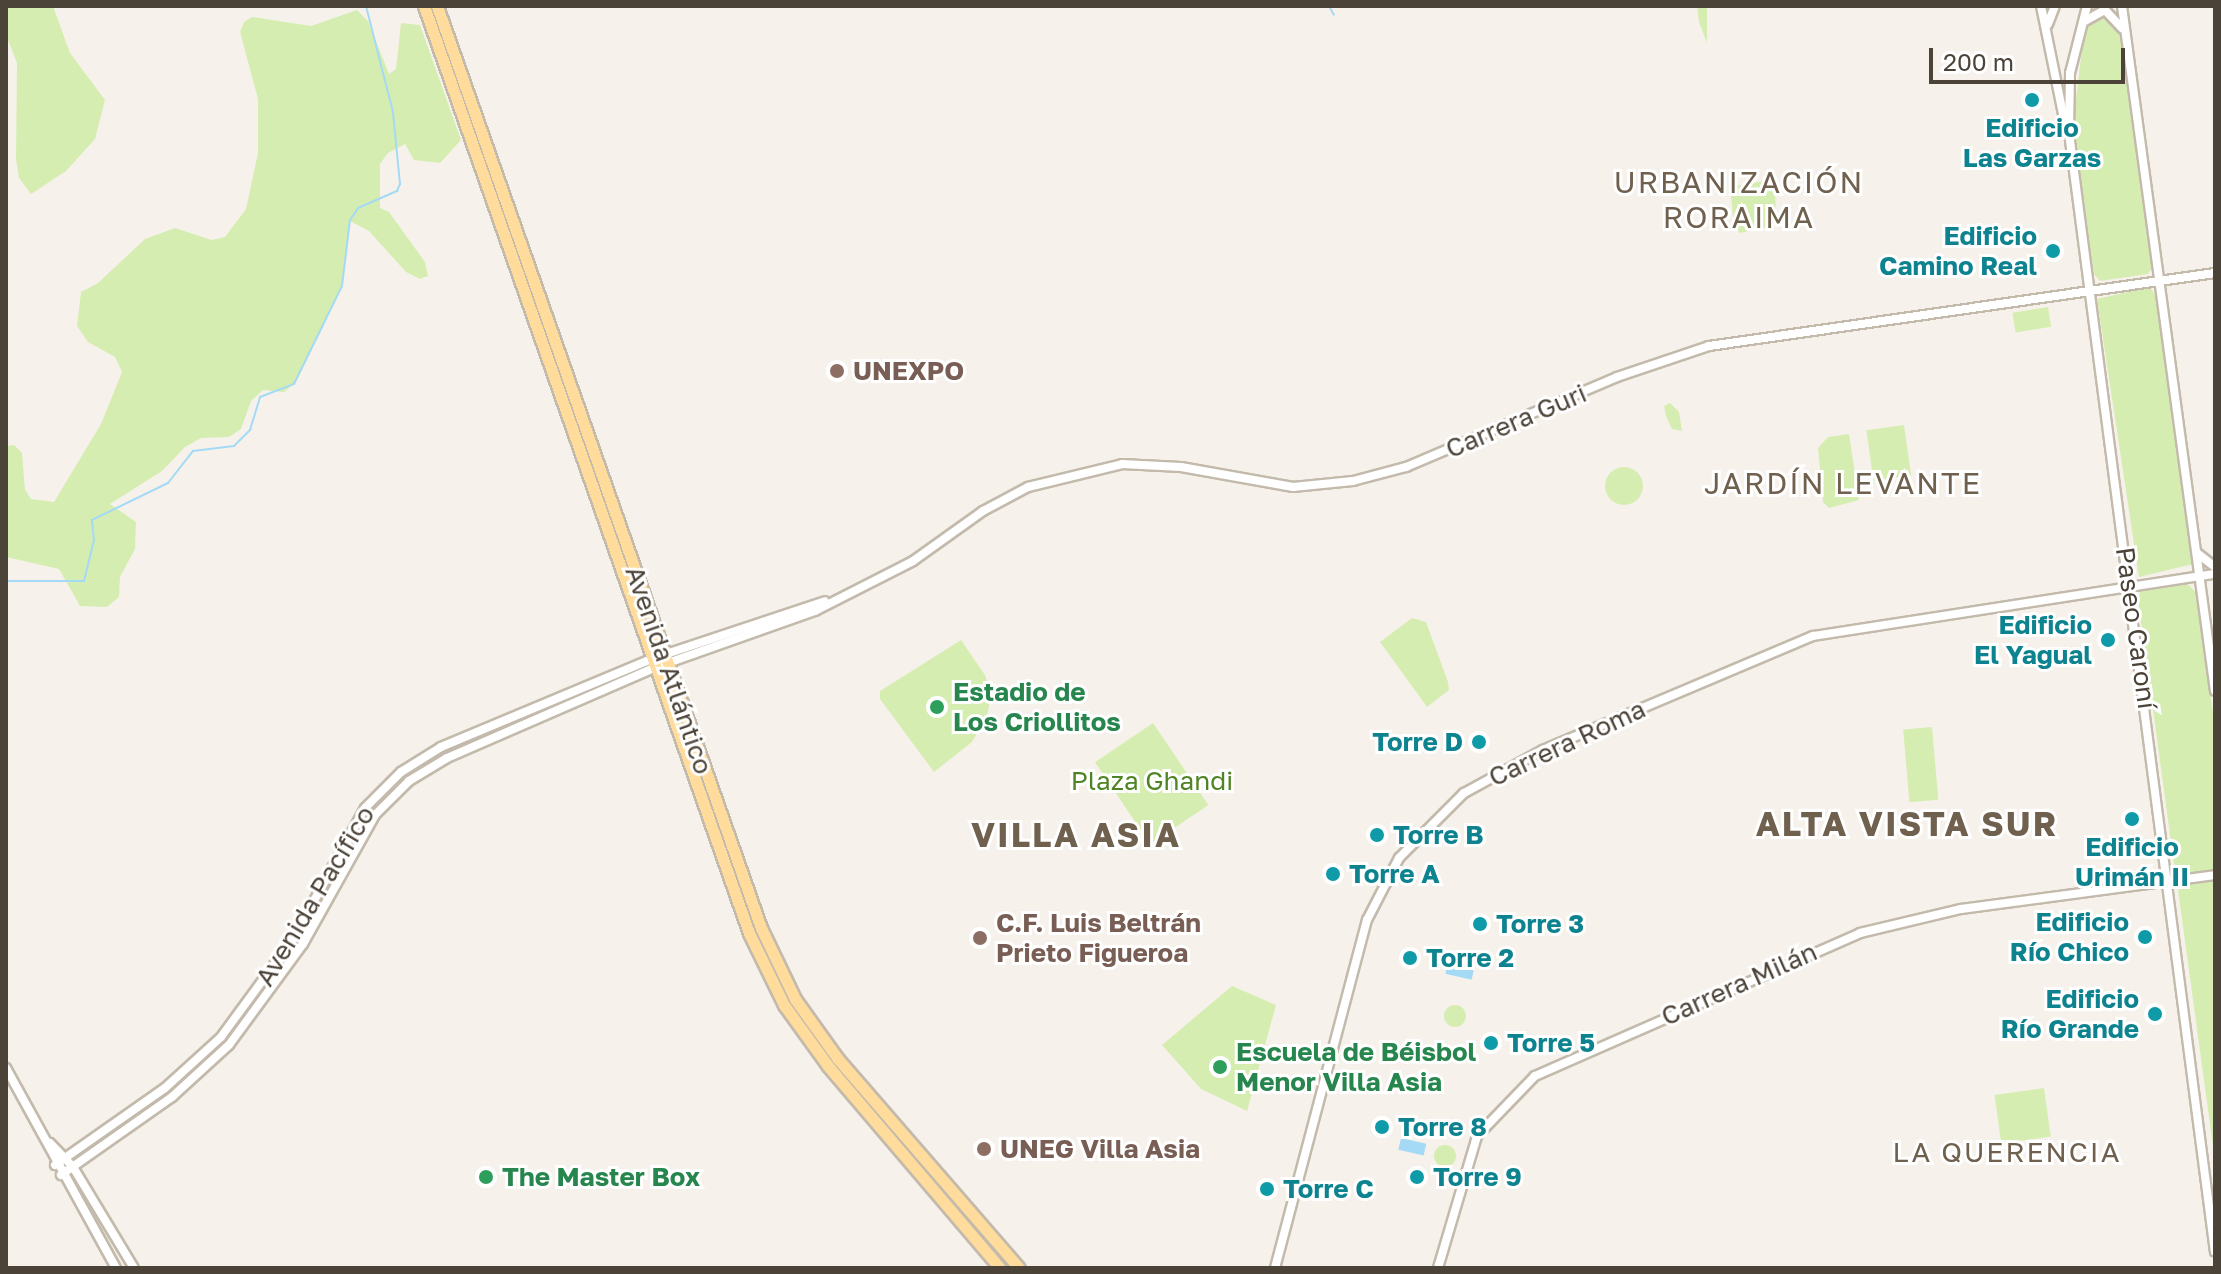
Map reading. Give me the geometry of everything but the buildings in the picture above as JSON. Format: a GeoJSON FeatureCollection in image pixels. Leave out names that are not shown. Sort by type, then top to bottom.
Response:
{"type":"FeatureCollection","features":[{"type":"Feature","properties":{"kind":"main road","name":"Avenida Atlántico"},"geometry":{"type":"LineString","coordinates":[[424,6],[658,661],[736,867],[795,999],[871,1099],[1019,1268]]}},
{"type":"Feature","properties":{"kind":"main road","name":"Avenida Atlántico"},"geometry":{"type":"LineString","coordinates":[[437,6],[658,661],[725,871],[784,1005],[836,1076],[1000,1268]]}},
{"type":"Feature","properties":{"kind":"street"},"geometry":{"type":"LineString","coordinates":[[2041,6],[2069,133]]}},
{"type":"Feature","properties":{"kind":"street"},"geometry":{"type":"LineString","coordinates":[[2047,29],[2055,6]]}},
{"type":"Feature","properties":{"kind":"street","name":"Paseo Caroní"},"geometry":{"type":"LineString","coordinates":[[2087,6],[2067,92],[2069,133],[2170,881],[2215,1252]]}},
{"type":"Feature","properties":{"kind":"street"},"geometry":{"type":"LineString","coordinates":[[2122,6],[2215,691]]}},
{"type":"Feature","properties":{"kind":"street"},"geometry":{"type":"LineString","coordinates":[[2080,30],[2091,13],[2109,11],[2127,40]]}},
{"type":"Feature","properties":{"kind":"street","name":"Carrera Guri"},"geometry":{"type":"LineString","coordinates":[[658,661],[815,611],[913,561],[1000,500],[1066,474],[1147,464],[1293,487],[1353,481],[1406,467],[1671,356],[1799,332],[2215,273]]}},
{"type":"Feature","properties":{"kind":"street"},"geometry":{"type":"LineString","coordinates":[[2163,306],[2165,292],[2181,278]]}},
{"type":"Feature","properties":{"kind":"street"},"geometry":{"type":"LineString","coordinates":[[2196,550],[2215,567]]}},
{"type":"Feature","properties":{"kind":"street","name":"Carrera Roma"},"geometry":{"type":"LineString","coordinates":[[1275,1268],[1367,920],[1399,858],[1464,793],[1543,750],[1813,636],[2215,574]]}},
{"type":"Feature","properties":{"kind":"street","name":"Avenida Pacífico"},"geometry":{"type":"LineString","coordinates":[[55,1165],[165,1088],[221,1037],[293,939],[350,831],[380,790],[441,747],[658,661]]}},
{"type":"Feature","properties":{"kind":"street","name":"Avenida Pacífico"},"geometry":{"type":"LineString","coordinates":[[61,1175],[172,1097],[229,1045],[303,944],[361,837],[389,799],[447,758],[553,715],[658,661]]}},
{"type":"Feature","properties":{"kind":"street"},"geometry":{"type":"LineString","coordinates":[[544,705],[553,715]]}},
{"type":"Feature","properties":{"kind":"street","name":"Carrera Milán"},"geometry":{"type":"LineString","coordinates":[[1438,1268],[1477,1136],[1535,1076],[1860,933],[1961,909],[2215,875]]}},
{"type":"Feature","properties":{"kind":"street"},"geometry":{"type":"LineString","coordinates":[[6,1068],[50,1143],[55,1165],[116,1268]]}},
{"type":"Feature","properties":{"kind":"street"},"geometry":{"type":"LineString","coordinates":[[50,1143],[73,1167],[134,1268]]}},
{"type":"Feature","properties":{"kind":"green space"},"geometry":{"type":"Polygon","coordinates":[[[6,6],[53,6],[70,53],[105,100],[95,139],[66,171],[31,194],[19,178],[16,159],[17,63],[6,35],[6,6]]]}},
{"type":"Feature","properties":{"kind":"green space"},"geometry":{"type":"Polygon","coordinates":[[[1697,6],[1707,6],[1707,43],[1699,22],[1697,6]]]}},
{"type":"Feature","properties":{"kind":"green space"},"geometry":{"type":"Polygon","coordinates":[[[357,10],[368,21],[389,74],[396,69],[401,23],[420,25],[461,140],[440,163],[414,160],[405,144],[388,153],[380,164],[380,208],[389,212],[425,262],[428,276],[420,279],[406,272],[369,231],[350,221],[342,286],[294,384],[284,392],[263,390],[251,401],[241,429],[229,437],[201,438],[185,447],[162,471],[110,504],[136,522],[135,549],[120,577],[119,597],[107,607],[80,606],[59,569],[6,557],[6,446],[14,445],[22,453],[25,490],[31,499],[54,502],[101,424],[122,372],[115,357],[88,342],[77,326],[81,292],[98,283],[145,239],[175,228],[212,240],[225,237],[246,209],[258,153],[258,99],[240,32],[244,22],[252,17],[311,26],[357,10]]]}},
{"type":"Feature","properties":{"kind":"green space"},"geometry":{"type":"Polygon","coordinates":[[[2102,13],[2120,25],[2152,268],[2148,274],[2100,281],[2094,274],[2073,122],[2083,42],[2091,19],[2102,13]]]}},
{"type":"Feature","properties":{"kind":"green space"},"geometry":{"type":"Polygon","coordinates":[[[1775,179],[1776,225],[1740,233],[1734,226],[1730,187],[1775,179]]]}},
{"type":"Feature","properties":{"kind":"green space"},"geometry":{"type":"Polygon","coordinates":[[[2150,287],[2156,296],[2193,564],[2139,577],[2097,299],[2150,287]]]}},
{"type":"Feature","properties":{"kind":"green space"},"geometry":{"type":"Polygon","coordinates":[[[2048,307],[2051,327],[2016,332],[2012,313],[2048,307]]]}},
{"type":"Feature","properties":{"kind":"green space"},"geometry":{"type":"Polygon","coordinates":[[[1670,403],[1679,412],[1682,431],[1672,429],[1666,416],[1664,406],[1670,403]]]}},
{"type":"Feature","properties":{"kind":"green space"},"geometry":{"type":"Polygon","coordinates":[[[1904,425],[1911,476],[1873,481],[1866,430],[1904,425]]]}},
{"type":"Feature","properties":{"kind":"green space"},"geometry":{"type":"Polygon","coordinates":[[[1849,434],[1859,500],[1829,508],[1823,502],[1818,448],[1828,437],[1849,434]]]}},
{"type":"Feature","properties":{"kind":"green space"},"geometry":{"type":"Polygon","coordinates":[[[1624,467],[1638,472],[1643,486],[1638,500],[1624,505],[1610,500],[1605,486],[1610,472],[1624,467]]]}},
{"type":"Feature","properties":{"kind":"green space"},"geometry":{"type":"Polygon","coordinates":[[[2184,581],[2196,592],[2215,727],[2215,869],[2188,873],[2174,864],[2138,600],[2141,589],[2184,581]]]}},
{"type":"Feature","properties":{"kind":"green space"},"geometry":{"type":"Polygon","coordinates":[[[1412,618],[1426,622],[1448,682],[1449,690],[1427,707],[1380,642],[1412,618]]]}},
{"type":"Feature","properties":{"kind":"green space","name":"Estadio de Los Criollitos"},"geometry":{"type":"Polygon","coordinates":[[[961,640],[985,675],[991,696],[987,716],[972,742],[934,772],[880,699],[880,691],[961,640]]]}},
{"type":"Feature","properties":{"kind":"green space","name":"Plaza Ghandi"},"geometry":{"type":"Polygon","coordinates":[[[1153,723],[1208,805],[1150,844],[1095,762],[1153,723]]]}},
{"type":"Feature","properties":{"kind":"green space"},"geometry":{"type":"Polygon","coordinates":[[[1932,727],[1938,800],[1909,802],[1903,730],[1932,727]]]}},
{"type":"Feature","properties":{"kind":"green space"},"geometry":{"type":"Polygon","coordinates":[[[2215,879],[2215,1161],[2178,890],[2185,883],[2215,879]]]}},
{"type":"Feature","properties":{"kind":"green space","name":"Escuela de Béisbol Menor Villa Asia"},"geometry":{"type":"Polygon","coordinates":[[[1232,986],[1276,1005],[1247,1111],[1201,1089],[1162,1045],[1232,986]]]}},
{"type":"Feature","properties":{"kind":"green space"},"geometry":{"type":"Polygon","coordinates":[[[1455,1005],[1463,1008],[1466,1016],[1463,1024],[1455,1027],[1447,1024],[1444,1016],[1447,1008],[1455,1005]]]}},
{"type":"Feature","properties":{"kind":"green space"},"geometry":{"type":"Polygon","coordinates":[[[2044,1088],[2051,1137],[2001,1143],[1994,1095],[2044,1088]]]}},
{"type":"Feature","properties":{"kind":"green space"},"geometry":{"type":"Polygon","coordinates":[[[1445,1145],[1453,1148],[1456,1156],[1453,1164],[1445,1167],[1437,1164],[1434,1156],[1437,1148],[1445,1145]]]}},
{"type":"Feature","properties":{"kind":"water"},"geometry":{"type":"Polygon","coordinates":[[[1448,962],[1474,968],[1472,980],[1445,974],[1448,962]]]}},
{"type":"Feature","properties":{"kind":"water"},"geometry":{"type":"Polygon","coordinates":[[[1401,1138],[1426,1144],[1424,1156],[1398,1150],[1401,1138]]]}},
{"type":"Feature","properties":{"kind":"waterway"},"geometry":{"type":"LineString","coordinates":[[6,581],[84,581],[94,540],[92,520],[168,483],[193,451],[234,446],[250,430],[260,397],[294,384],[342,286],[350,220],[358,208],[397,191],[400,184],[393,112],[366,6]]}},
{"type":"Feature","properties":{"kind":"waterway"},"geometry":{"type":"LineString","coordinates":[[1329,6],[1334,15]]}},
{"type":"Feature","properties":{"kind":"place","name":"Edificio Las Garzas"},"geometry":{"type":"Point","coordinates":[2032,100]}},
{"type":"Feature","properties":{"kind":"place","name":"Edificio Camino Real"},"geometry":{"type":"Point","coordinates":[2053,251]}},
{"type":"Feature","properties":{"kind":"place","name":"UNEXPO"},"geometry":{"type":"Point","coordinates":[837,371]}},
{"type":"Feature","properties":{"kind":"place","name":"Edificio El Yagual"},"geometry":{"type":"Point","coordinates":[2108,640]}},
{"type":"Feature","properties":{"kind":"place","name":"Estadio de Los Criollitos"},"geometry":{"type":"Point","coordinates":[937,707]}},
{"type":"Feature","properties":{"kind":"place","name":"Torre D"},"geometry":{"type":"Point","coordinates":[1479,742]}},
{"type":"Feature","properties":{"kind":"place","name":"Edificio Urimán II"},"geometry":{"type":"Point","coordinates":[2132,819]}},
{"type":"Feature","properties":{"kind":"place","name":"Torre B"},"geometry":{"type":"Point","coordinates":[1377,835]}},
{"type":"Feature","properties":{"kind":"place","name":"Torre A"},"geometry":{"type":"Point","coordinates":[1333,874]}},
{"type":"Feature","properties":{"kind":"place","name":"Torre 3"},"geometry":{"type":"Point","coordinates":[1480,924]}},
{"type":"Feature","properties":{"kind":"place","name":"Edificio Río Chico"},"geometry":{"type":"Point","coordinates":[2145,937]}},
{"type":"Feature","properties":{"kind":"place","name":"C.F. Luis Beltrán Prieto Figueroa"},"geometry":{"type":"Point","coordinates":[980,938]}},
{"type":"Feature","properties":{"kind":"place","name":"Torre 2"},"geometry":{"type":"Point","coordinates":[1410,958]}},
{"type":"Feature","properties":{"kind":"place","name":"Edificio Río Grande"},"geometry":{"type":"Point","coordinates":[2155,1014]}},
{"type":"Feature","properties":{"kind":"place","name":"Torre 5"},"geometry":{"type":"Point","coordinates":[1491,1043]}},
{"type":"Feature","properties":{"kind":"place","name":"Escuela de Béisbol Menor Villa Asia"},"geometry":{"type":"Point","coordinates":[1220,1067]}},
{"type":"Feature","properties":{"kind":"place","name":"Torre 8"},"geometry":{"type":"Point","coordinates":[1382,1127]}},
{"type":"Feature","properties":{"kind":"place","name":"UNEG Villa Asia"},"geometry":{"type":"Point","coordinates":[984,1149]}},
{"type":"Feature","properties":{"kind":"place","name":"The Master Box"},"geometry":{"type":"Point","coordinates":[486,1177]}},
{"type":"Feature","properties":{"kind":"place","name":"Torre 9"},"geometry":{"type":"Point","coordinates":[1417,1177]}},
{"type":"Feature","properties":{"kind":"place","name":"Torre C"},"geometry":{"type":"Point","coordinates":[1267,1189]}},
{"type":"Feature","properties":{"kind":"district","name":"URBANIZACIÓN RORAIMA"},"geometry":{"type":"Point","coordinates":[1739,199]}},
{"type":"Feature","properties":{"kind":"district","name":"JARDÍN LEVANTE"},"geometry":{"type":"Point","coordinates":[1843,483]}},
{"type":"Feature","properties":{"kind":"district","name":"ALTA VISTA SUR"},"geometry":{"type":"Point","coordinates":[1907,824]}},
{"type":"Feature","properties":{"kind":"district","name":"VILLA ASIA"},"geometry":{"type":"Point","coordinates":[1076,835]}},
{"type":"Feature","properties":{"kind":"district","name":"LA QUERENCIA"},"geometry":{"type":"Point","coordinates":[2007,1152]}}]}
